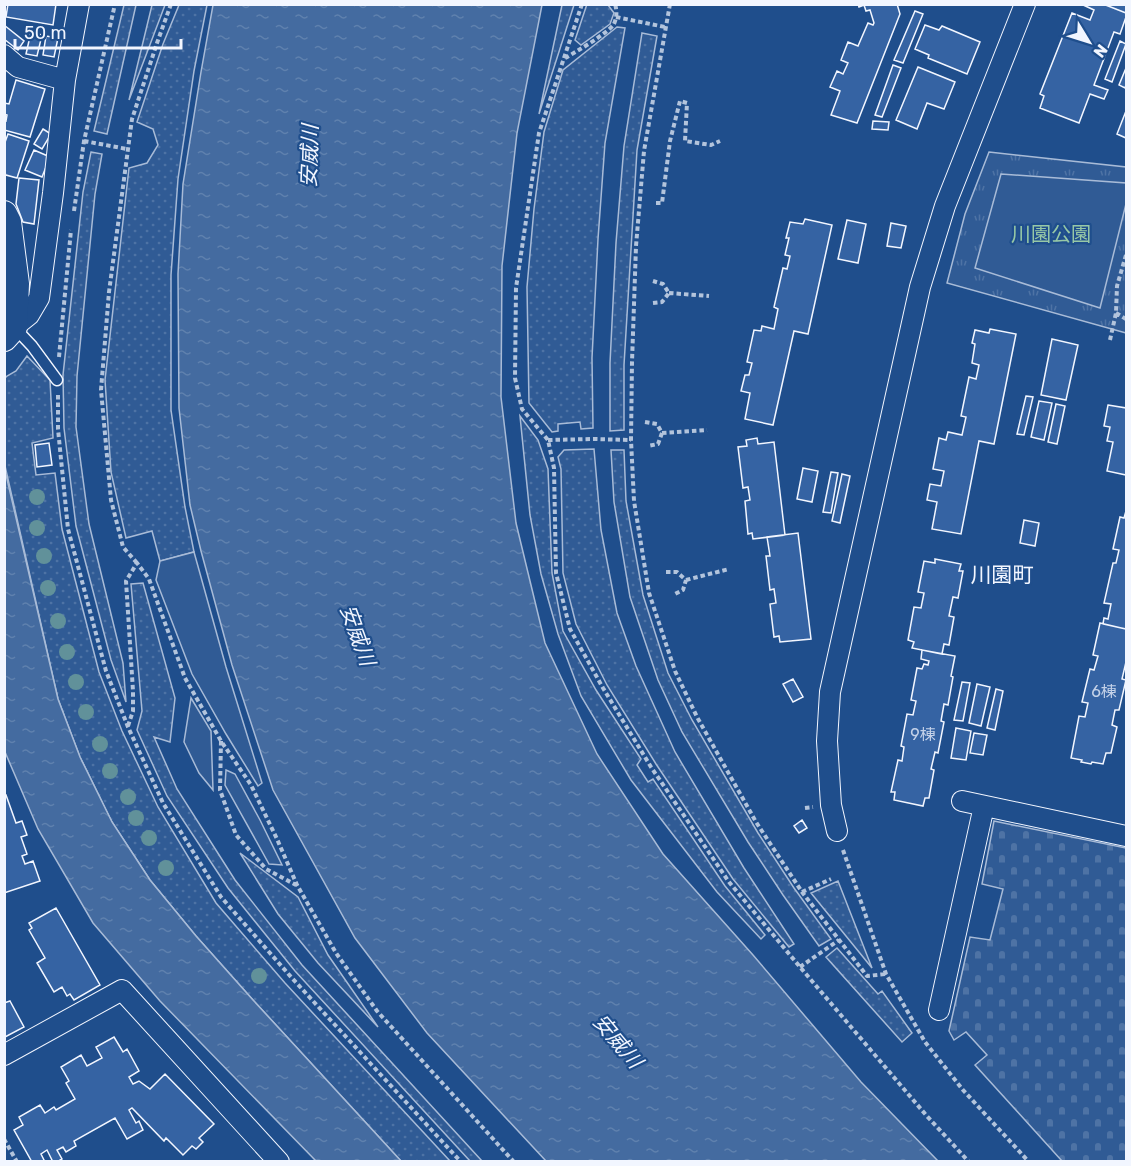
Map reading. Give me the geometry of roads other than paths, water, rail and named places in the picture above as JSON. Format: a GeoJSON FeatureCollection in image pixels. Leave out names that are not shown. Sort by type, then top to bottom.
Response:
{"type":"FeatureCollection","features":[{"type":"Feature","properties":{"kind":"street"},"geometry":{"type":"LineString","coordinates":[[9,332],[29,315],[39,298],[65,80],[79,4]]}},
{"type":"Feature","properties":{"kind":"street"},"geometry":{"type":"LineString","coordinates":[[837,831],[831,805],[827,741],[830,692],[920,287],[945,206],[1025,4]]}},
{"type":"Feature","properties":{"kind":"street"},"geometry":{"type":"LineString","coordinates":[[4,55],[18,67],[65,80]]}},
{"type":"Feature","properties":{"kind":"street"},"geometry":{"type":"LineString","coordinates":[[4,214],[8,222],[16,284],[9,332]]}},
{"type":"Feature","properties":{"kind":"street"},"geometry":{"type":"LineString","coordinates":[[962,801],[1126,836]]}},
{"type":"Feature","properties":{"kind":"street"},"geometry":{"type":"LineString","coordinates":[[939,1010],[984,806]]}},
{"type":"Feature","properties":{"kind":"street"},"geometry":{"type":"LineString","coordinates":[[4,1055],[122,990],[279,1161]]}},
{"type":"Feature","properties":{"kind":"lane"},"geometry":{"type":"LineString","coordinates":[[9,332],[32,346],[57,380]]}},
{"type":"Feature","properties":{"kind":"water","name":"安威川"},"geometry":{"type":"Polygon","coordinates":[[[213,5],[542,5],[517,133],[502,266],[501,397],[516,523],[545,643],[597,754],[663,854],[861,1082],[938,1161],[546,1161],[427,1033],[355,938],[273,790],[232,665],[190,505],[179,408],[178,274],[183,184],[213,5]]]}},
{"type":"Feature","properties":{"kind":"water"},"geometry":{"type":"Polygon","coordinates":[[[4,466],[58,699],[80,757],[112,822],[150,880],[196,936],[401,1161],[316,1161],[160,1001],[93,923],[38,829],[5,752],[4,466]]]}},
{"type":"Feature","properties":{"kind":"district","name":"川園町"},"geometry":{"type":"Point","coordinates":[1002,574]}},
{"type":"Feature","properties":{"kind":"park label","name":"川園公園"},"geometry":{"type":"Point","coordinates":[1051,234]}}]}
